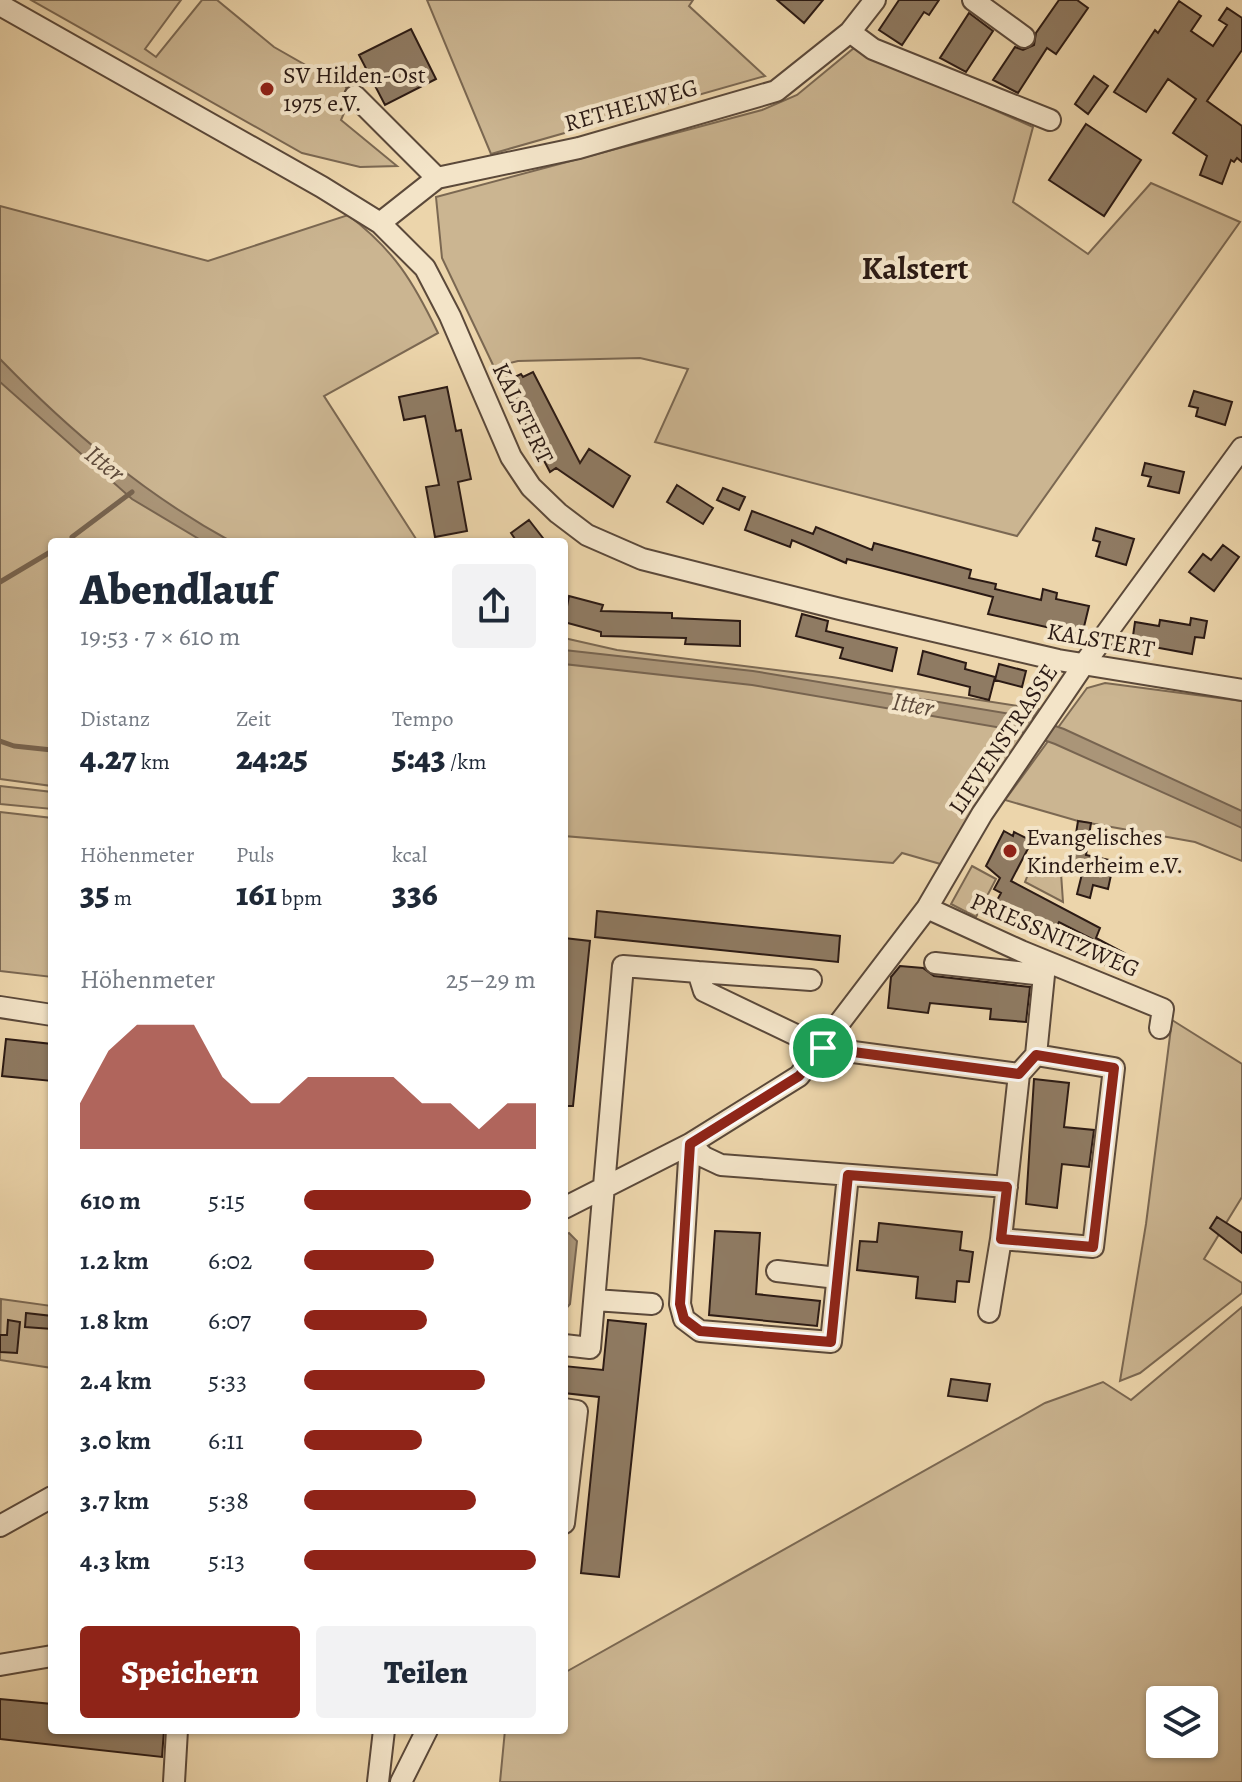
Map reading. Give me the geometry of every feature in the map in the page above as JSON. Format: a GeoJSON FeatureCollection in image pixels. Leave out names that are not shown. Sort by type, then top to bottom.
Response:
{"type":"FeatureCollection","features":[{"type":"Feature","properties":{"kind":"street","name":"RETHELWEG"},"geometry":{"type":"LineString","coordinates":[[380,223],[437,178],[579,148],[776,91],[850,32],[875,0]]}},
{"type":"Feature","properties":{"kind":"street"},"geometry":{"type":"LineString","coordinates":[[973,0],[1024,37]]}},
{"type":"Feature","properties":{"kind":"street","name":"KALSTERT"},"geometry":{"type":"LineString","coordinates":[[0,5],[380,223],[425,268],[450,316],[511,457],[531,487],[587,535],[642,559],[840,609],[1084,664],[1242,690]]}},
{"type":"Feature","properties":{"kind":"street"},"geometry":{"type":"LineString","coordinates":[[850,32],[873,49],[1050,120]]}},
{"type":"Feature","properties":{"kind":"street"},"geometry":{"type":"LineString","coordinates":[[355,96],[437,178]]}},
{"type":"Feature","properties":{"kind":"street","name":"LIEVENSTRASSE"},"geometry":{"type":"LineString","coordinates":[[568,1206],[690,1144],[799,1076],[927,908],[982,814],[1084,664],[1242,448]]}},
{"type":"Feature","properties":{"kind":"street","name":"PRIESSNITZWEG"},"geometry":{"type":"LineString","coordinates":[[927,908],[1037,953],[1162,1018]]}},
{"type":"Feature","properties":{"kind":"street"},"geometry":{"type":"LineString","coordinates":[[935,963],[1044,975],[1036,1055],[1019,1074],[1001,1239],[989,1312]]}},
{"type":"Feature","properties":{"kind":"street"},"geometry":{"type":"LineString","coordinates":[[568,1345],[590,1348],[623,966],[811,980]]}},
{"type":"Feature","properties":{"kind":"street"},"geometry":{"type":"LineString","coordinates":[[698,972],[704,991],[823,1048],[1019,1074]]}},
{"type":"Feature","properties":{"kind":"street"},"geometry":{"type":"LineString","coordinates":[[0,1007],[48,1014]]}},
{"type":"Feature","properties":{"kind":"street"},"geometry":{"type":"LineString","coordinates":[[1001,1239],[1093,1247],[1114,1068],[1036,1055]]}},
{"type":"Feature","properties":{"kind":"street"},"geometry":{"type":"LineString","coordinates":[[690,1144],[704,1157],[721,1165],[1007,1187]]}},
{"type":"Feature","properties":{"kind":"street"},"geometry":{"type":"LineString","coordinates":[[690,1144],[680,1304],[684,1319],[700,1331],[831,1342],[848,1175]]}},
{"type":"Feature","properties":{"kind":"street"},"geometry":{"type":"LineString","coordinates":[[777,1271],[837,1278]]}},
{"type":"Feature","properties":{"kind":"street"},"geometry":{"type":"LineString","coordinates":[[595,1300],[652,1304]]}},
{"type":"Feature","properties":{"kind":"street"},"geometry":{"type":"LineString","coordinates":[[568,1410],[577,1411],[568,1489]]}},
{"type":"Feature","properties":{"kind":"street"},"geometry":{"type":"LineString","coordinates":[[0,1526],[48,1499]]}},
{"type":"Feature","properties":{"kind":"street"},"geometry":{"type":"LineString","coordinates":[[0,1665],[48,1657]]}},
{"type":"Feature","properties":{"kind":"street"},"geometry":{"type":"LineString","coordinates":[[174,1782],[177,1734]]}},
{"type":"Feature","properties":{"kind":"street"},"geometry":{"type":"LineString","coordinates":[[378,1782],[384,1734]]}},
{"type":"Feature","properties":{"kind":"street"},"geometry":{"type":"LineString","coordinates":[[401,1782],[425,1734]]}},
{"type":"Feature","properties":{"kind":"shaded area","name":"SV Hilden-Ost 1975 e.V."},"geometry":{"type":"Polygon","coordinates":[[[31,0],[181,0],[145,49],[156,57],[202,0],[217,0],[274,47],[332,80],[340,76],[351,97],[341,120],[397,166],[360,167],[302,153],[31,0]]]}},
{"type":"Feature","properties":{"kind":"shaded area"},"geometry":{"type":"Polygon","coordinates":[[[427,0],[693,0],[689,6],[765,76],[491,154],[427,0]]]}},
{"type":"Feature","properties":{"kind":"shaded area"},"geometry":{"type":"Polygon","coordinates":[[[854,48],[1033,127],[1013,202],[1088,254],[1151,183],[1240,222],[1017,536],[655,442],[688,369],[640,358],[518,361],[494,367],[442,258],[436,197],[762,110],[797,95],[854,48]]]}},
{"type":"Feature","properties":{"kind":"shaded area"},"geometry":{"type":"Polygon","coordinates":[[[0,206],[208,261],[348,215],[378,241],[401,268],[438,333],[324,396],[415,538],[48,538],[48,785],[0,779],[0,206]]]}},
{"type":"Feature","properties":{"kind":"shaded area"},"geometry":{"type":"Polygon","coordinates":[[[568,639],[617,650],[832,677],[1038,709],[944,865],[902,853],[893,863],[568,836],[568,639]]]}},
{"type":"Feature","properties":{"kind":"shaded area"},"geometry":{"type":"Polygon","coordinates":[[[1105,683],[1242,701],[1242,861],[1195,842],[1078,821],[1005,800],[1087,688],[1105,683]]]}},
{"type":"Feature","properties":{"kind":"shaded area"},"geometry":{"type":"Polygon","coordinates":[[[0,786],[48,792],[48,809],[0,804],[0,786]]]}},
{"type":"Feature","properties":{"kind":"shaded area"},"geometry":{"type":"Polygon","coordinates":[[[0,812],[48,818],[48,977],[0,971],[0,812]]]}},
{"type":"Feature","properties":{"kind":"shaded area"},"geometry":{"type":"Polygon","coordinates":[[[1033,862],[1061,873],[1063,902],[1025,882],[1033,862]]]}},
{"type":"Feature","properties":{"kind":"shaded area"},"geometry":{"type":"Polygon","coordinates":[[[972,866],[996,879],[976,917],[951,904],[972,866]]]}},
{"type":"Feature","properties":{"kind":"shaded area"},"geometry":{"type":"Polygon","coordinates":[[[1172,1020],[1242,1064],[1242,1197],[1204,1259],[1242,1283],[1242,1293],[1140,1373],[1120,1381],[1146,1224],[1172,1020]]]}},
{"type":"Feature","properties":{"kind":"shaded area"},"geometry":{"type":"Polygon","coordinates":[[[1,1299],[48,1305],[48,1367],[0,1360],[1,1299]]]}},
{"type":"Feature","properties":{"kind":"shaded area"},"geometry":{"type":"Polygon","coordinates":[[[1242,1307],[1242,1782],[500,1782],[505,1734],[568,1734],[568,1671],[1045,1403],[1103,1382],[1131,1400],[1242,1307]]]}},
{"type":"Feature","properties":{"kind":"water","name":"Itter"},"geometry":{"type":"Polygon","coordinates":[[[0,359],[109,460],[168,503],[225,538],[197,538],[132,499],[0,382],[0,359]]]}},
{"type":"Feature","properties":{"kind":"water","name":"Itter"},"geometry":{"type":"Polygon","coordinates":[[[568,650],[753,671],[1029,717],[1064,729],[1242,811],[1242,828],[1055,744],[1019,731],[752,685],[568,664],[568,650]]]}},
{"type":"Feature","properties":{"kind":"water"},"geometry":{"type":"Polygon","coordinates":[[[568,1234],[577,1241],[568,1306],[568,1234]]]}},
{"type":"Feature","properties":{"kind":"building"},"geometry":{"type":"Polygon","coordinates":[[[777,0],[823,0],[804,23],[777,0]]]}},
{"type":"Feature","properties":{"kind":"building"},"geometry":{"type":"Polygon","coordinates":[[[899,0],[939,0],[929,15],[924,12],[902,45],[879,30],[899,0]]]}},
{"type":"Feature","properties":{"kind":"building"},"geometry":{"type":"Polygon","coordinates":[[[1059,0],[1077,0],[1088,8],[1056,54],[1047,48],[1018,93],[993,80],[1015,47],[1023,50],[1034,45],[1036,33],[1059,0]]]}},
{"type":"Feature","properties":{"kind":"building"},"geometry":{"type":"Polygon","coordinates":[[[1179,1],[1201,16],[1191,31],[1213,46],[1227,25],[1219,20],[1227,8],[1242,18],[1242,50],[1207,101],[1242,126],[1242,162],[1237,158],[1234,162],[1231,160],[1222,184],[1200,175],[1207,156],[1173,133],[1196,99],[1168,79],[1146,112],[1114,92],[1155,30],[1158,33],[1179,1]]]}},
{"type":"Feature","properties":{"kind":"building"},"geometry":{"type":"Polygon","coordinates":[[[969,13],[993,31],[966,72],[940,58],[969,13]]]}},
{"type":"Feature","properties":{"kind":"building"},"geometry":{"type":"Polygon","coordinates":[[[411,29],[436,79],[385,105],[359,55],[411,29]]]}},
{"type":"Feature","properties":{"kind":"building"},"geometry":{"type":"Polygon","coordinates":[[[1094,76],[1108,86],[1088,114],[1075,104],[1094,76]]]}},
{"type":"Feature","properties":{"kind":"building"},"geometry":{"type":"Polygon","coordinates":[[[1086,124],[1141,160],[1104,216],[1049,180],[1086,124]]]}},
{"type":"Feature","properties":{"kind":"building"},"geometry":{"type":"Polygon","coordinates":[[[533,372],[580,463],[589,449],[630,476],[613,507],[556,468],[550,472],[502,380],[513,374],[523,377],[533,372]]]}},
{"type":"Feature","properties":{"kind":"building"},"geometry":{"type":"Polygon","coordinates":[[[447,387],[456,431],[461,430],[471,479],[458,482],[467,531],[435,537],[426,487],[439,485],[425,416],[404,420],[399,397],[447,387]]]}},
{"type":"Feature","properties":{"kind":"building"},"geometry":{"type":"Polygon","coordinates":[[[1194,391],[1232,402],[1225,425],[1196,416],[1198,408],[1189,406],[1194,391]]]}},
{"type":"Feature","properties":{"kind":"building"},"geometry":{"type":"Polygon","coordinates":[[[1145,463],[1184,472],[1179,493],[1148,486],[1151,477],[1142,475],[1145,463]]]}},
{"type":"Feature","properties":{"kind":"building"},"geometry":{"type":"Polygon","coordinates":[[[677,485],[713,508],[703,524],[667,502],[677,485]]]}},
{"type":"Feature","properties":{"kind":"building"},"geometry":{"type":"Polygon","coordinates":[[[723,488],[745,497],[739,510],[717,500],[723,488]]]}},
{"type":"Feature","properties":{"kind":"building"},"geometry":{"type":"Polygon","coordinates":[[[752,511],[813,534],[816,527],[872,550],[874,543],[971,570],[969,578],[996,584],[995,589],[1041,600],[1043,589],[1057,593],[1056,599],[1089,606],[1082,635],[988,614],[993,597],[847,559],[846,563],[792,540],[790,547],[745,530],[752,511]]]}},
{"type":"Feature","properties":{"kind":"building"},"geometry":{"type":"Polygon","coordinates":[[[529,520],[543,538],[514,538],[511,533],[529,520]]]}},
{"type":"Feature","properties":{"kind":"building"},"geometry":{"type":"Polygon","coordinates":[[[1096,528],[1134,539],[1126,565],[1096,556],[1100,542],[1093,540],[1096,528]]]}},
{"type":"Feature","properties":{"kind":"building"},"geometry":{"type":"Polygon","coordinates":[[[1223,545],[1239,557],[1214,591],[1189,572],[1203,554],[1211,560],[1223,545]]]}},
{"type":"Feature","properties":{"kind":"building"},"geometry":{"type":"Polygon","coordinates":[[[569,596],[603,605],[601,611],[672,613],[672,618],[740,621],[740,646],[685,644],[686,638],[601,636],[601,632],[568,623],[569,596]]]}},
{"type":"Feature","properties":{"kind":"building"},"geometry":{"type":"Polygon","coordinates":[[[802,614],[828,621],[826,631],[897,648],[892,671],[840,658],[843,648],[796,636],[802,614]]]}},
{"type":"Feature","properties":{"kind":"building"},"geometry":{"type":"Polygon","coordinates":[[[1191,618],[1207,621],[1204,638],[1195,637],[1192,654],[1132,643],[1135,622],[1159,626],[1160,620],[1190,625],[1191,618]]]}},
{"type":"Feature","properties":{"kind":"building"},"geometry":{"type":"Polygon","coordinates":[[[923,651],[966,663],[965,669],[995,677],[989,700],[969,695],[970,687],[918,674],[923,651]]]}},
{"type":"Feature","properties":{"kind":"building"},"geometry":{"type":"Polygon","coordinates":[[[999,664],[1026,671],[1022,687],[995,680],[999,664]]]}},
{"type":"Feature","properties":{"kind":"building"},"geometry":{"type":"Polygon","coordinates":[[[1078,821],[1091,823],[1086,855],[1114,861],[1108,889],[1093,885],[1090,898],[1077,894],[1082,874],[1070,871],[1078,821]]]}},
{"type":"Feature","properties":{"kind":"building"},"geometry":{"type":"Polygon","coordinates":[[[1004,831],[1013,836],[1014,832],[1032,841],[1011,881],[1100,928],[1096,938],[1126,954],[1116,971],[1084,954],[1092,939],[1059,922],[1051,937],[994,906],[1001,893],[994,889],[1000,878],[986,866],[1004,831]]]}},
{"type":"Feature","properties":{"kind":"building"},"geometry":{"type":"Polygon","coordinates":[[[597,911],[840,936],[838,962],[595,937],[597,911]]]}},
{"type":"Feature","properties":{"kind":"building"},"geometry":{"type":"Polygon","coordinates":[[[568,938],[590,941],[573,1106],[568,1106],[568,938]]]}},
{"type":"Feature","properties":{"kind":"building"},"geometry":{"type":"Polygon","coordinates":[[[900,966],[923,968],[934,976],[1030,987],[1026,1022],[990,1019],[991,1009],[930,1003],[928,1013],[888,1008],[891,977],[900,966]]]}},
{"type":"Feature","properties":{"kind":"building"},"geometry":{"type":"Polygon","coordinates":[[[6,1039],[48,1044],[48,1081],[2,1076],[6,1039]]]}},
{"type":"Feature","properties":{"kind":"building"},"geometry":{"type":"Polygon","coordinates":[[[1034,1079],[1069,1083],[1064,1127],[1094,1130],[1089,1167],[1062,1164],[1057,1208],[1026,1204],[1034,1079]]]}},
{"type":"Feature","properties":{"kind":"building"},"geometry":{"type":"Polygon","coordinates":[[[1217,1217],[1242,1233],[1242,1253],[1210,1228],[1217,1217]]]}},
{"type":"Feature","properties":{"kind":"building"},"geometry":{"type":"Polygon","coordinates":[[[879,1223],[962,1232],[960,1250],[973,1252],[969,1282],[957,1281],[955,1302],[916,1298],[918,1277],[857,1270],[860,1241],[877,1242],[879,1223]]]}},
{"type":"Feature","properties":{"kind":"building"},"geometry":{"type":"Polygon","coordinates":[[[715,1231],[760,1233],[756,1294],[820,1301],[817,1326],[709,1315],[715,1231]]]}},
{"type":"Feature","properties":{"kind":"building"},"geometry":{"type":"Polygon","coordinates":[[[26,1313],[48,1316],[48,1329],[25,1327],[26,1313]]]}},
{"type":"Feature","properties":{"kind":"building"},"geometry":{"type":"Polygon","coordinates":[[[8,1320],[20,1322],[17,1353],[0,1352],[0,1335],[7,1335],[8,1320]]]}},
{"type":"Feature","properties":{"kind":"building"},"geometry":{"type":"Polygon","coordinates":[[[608,1320],[646,1324],[619,1577],[581,1573],[599,1397],[568,1393],[568,1366],[603,1370],[608,1320]]]}},
{"type":"Feature","properties":{"kind":"building"},"geometry":{"type":"Polygon","coordinates":[[[951,1379],[990,1384],[987,1401],[948,1396],[951,1379]]]}},
{"type":"Feature","properties":{"kind":"building"},"geometry":{"type":"Polygon","coordinates":[[[0,1699],[48,1704],[48,1734],[164,1734],[162,1757],[0,1739],[0,1699]]]}},
{"type":"Feature","properties":{"kind":"waterway"},"geometry":{"type":"LineString","coordinates":[[72,537],[132,492]]}},
{"type":"Feature","properties":{"kind":"waterway"},"geometry":{"type":"LineString","coordinates":[[0,582],[48,553]]}},
{"type":"Feature","properties":{"kind":"waterway"},"geometry":{"type":"LineString","coordinates":[[0,741],[14,746],[48,750]]}},
{"type":"Feature","properties":{"kind":"place","name":"SV Hilden-Ost 1975 e.V."},"geometry":{"type":"Point","coordinates":[267,89]}},
{"type":"Feature","properties":{"kind":"place","name":"Evangelisches Kinderheim e.V."},"geometry":{"type":"Point","coordinates":[1010,851]}},
{"type":"Feature","properties":{"kind":"district","name":"Kalstert"},"geometry":{"type":"Point","coordinates":[915,268]}},
{"type":"Feature","properties":{"kind":"route"},"geometry":{"type":"LineString","coordinates":[[823,1048],[1019,1074],[1036,1055],[1114,1068],[1093,1247],[1001,1239],[1007,1187],[848,1175],[831,1342],[700,1331],[684,1319],[680,1304],[690,1144],[799,1076],[823,1048]]}}]}
